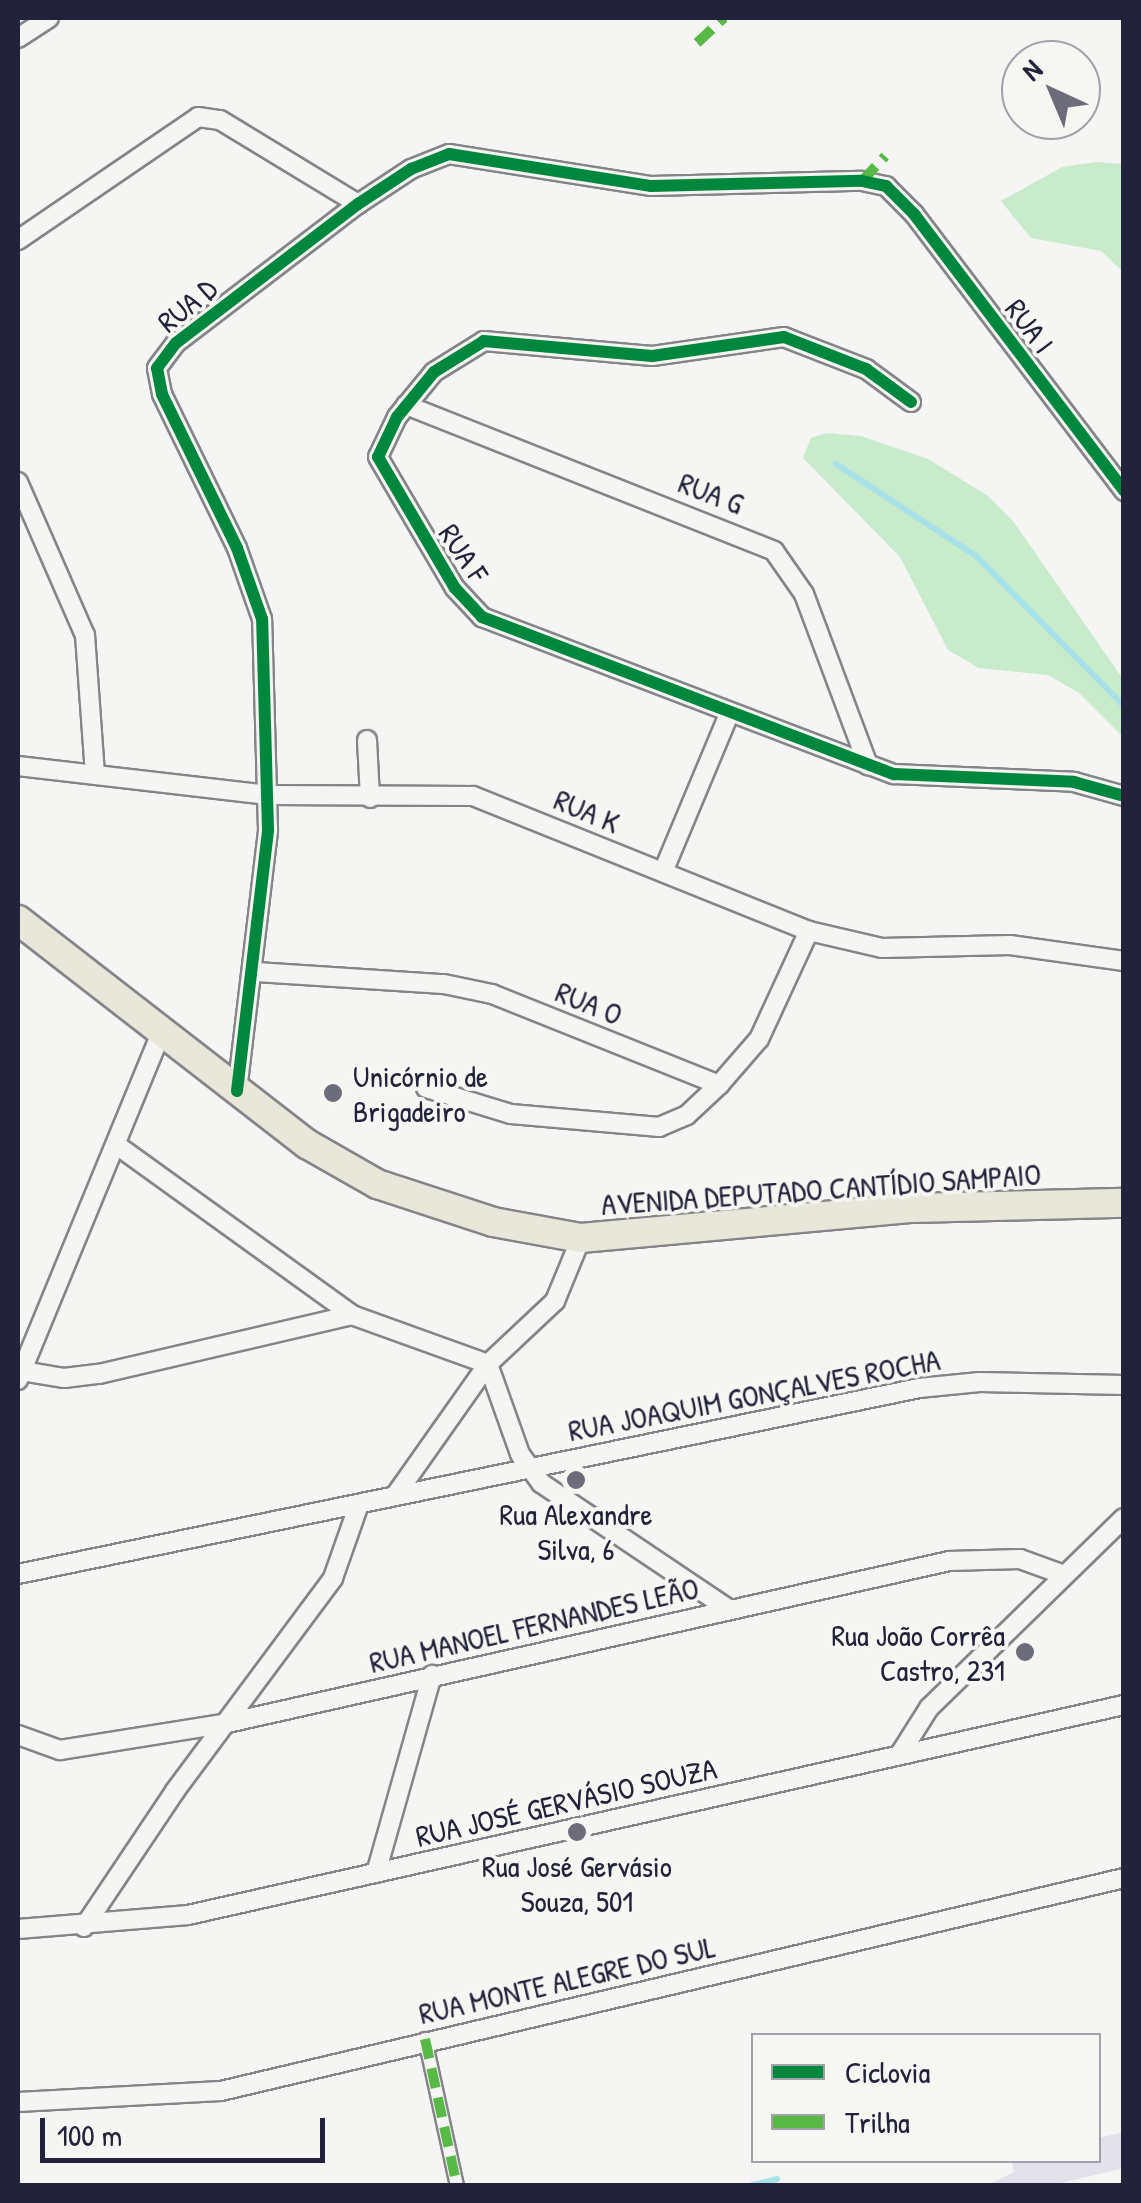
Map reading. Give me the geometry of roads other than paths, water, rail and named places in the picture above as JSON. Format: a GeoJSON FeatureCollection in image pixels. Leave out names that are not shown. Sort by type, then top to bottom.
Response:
{"type":"FeatureCollection","features":[{"type":"Feature","properties":{"kind":"main road","name":"AVENIDA DEPUTADO CANTÍDIO SAMPAIO"},"geometry":{"type":"LineString","coordinates":[[19,928],[278,1125],[377,1184],[447,1210],[581,1238],[913,1208],[1124,1204]]}},
{"type":"Feature","properties":{"kind":"street"},"geometry":{"type":"LineString","coordinates":[[18,38],[49,18]]}},
{"type":"Feature","properties":{"kind":"street"},"geometry":{"type":"LineString","coordinates":[[18,240],[198,117],[220,120],[358,204]]}},
{"type":"Feature","properties":{"kind":"street","name":"RUA D"},"geometry":{"type":"LineString","coordinates":[[237,1091],[256,972],[268,794],[258,598],[162,394],[157,368],[176,342],[358,204],[411,168],[450,154],[651,186],[862,180],[895,192]]}},
{"type":"Feature","properties":{"kind":"street","name":"RUA I"},"geometry":{"type":"LineString","coordinates":[[895,192],[1124,491]]}},
{"type":"Feature","properties":{"kind":"street","name":"RUA F"},"geometry":{"type":"LineString","coordinates":[[910,402],[866,369],[784,337],[652,356],[484,341],[434,372],[406,405],[380,444],[380,470],[467,603],[482,617],[868,765],[916,778],[1074,782],[1124,796]]}},
{"type":"Feature","properties":{"kind":"street","name":"RUA G"},"geometry":{"type":"LineString","coordinates":[[406,405],[774,550],[804,594],[868,765]]}},
{"type":"Feature","properties":{"kind":"street"},"geometry":{"type":"LineString","coordinates":[[18,482],[85,635],[95,775]]}},
{"type":"Feature","properties":{"kind":"street"},"geometry":{"type":"LineString","coordinates":[[663,872],[730,712]]}},
{"type":"Feature","properties":{"kind":"street"},"geometry":{"type":"LineString","coordinates":[[367,740],[370,798]]}},
{"type":"Feature","properties":{"kind":"street","name":"RUA K"},"geometry":{"type":"LineString","coordinates":[[18,766],[268,794],[370,798],[473,796],[809,931],[882,948],[1010,945],[1124,961]]}},
{"type":"Feature","properties":{"kind":"street"},"geometry":{"type":"LineString","coordinates":[[426,1088],[510,1114],[659,1126],[687,1116],[759,1039],[809,931]]}},
{"type":"Feature","properties":{"kind":"street","name":"RUA O"},"geometry":{"type":"LineString","coordinates":[[256,972],[444,984],[492,994],[719,1085]]}},
{"type":"Feature","properties":{"kind":"street"},"geometry":{"type":"LineString","coordinates":[[161,1034],[118,1146],[20,1375],[64,1378],[98,1374],[352,1314]]}},
{"type":"Feature","properties":{"kind":"street"},"geometry":{"type":"LineString","coordinates":[[118,1146],[352,1314],[488,1364],[527,1467],[541,1483],[727,1608]]}},
{"type":"Feature","properties":{"kind":"street"},"geometry":{"type":"LineString","coordinates":[[397,1493],[488,1364],[555,1300],[581,1238]]}},
{"type":"Feature","properties":{"kind":"street","name":"RUA JOAQUIM GONÇALVES ROCHA"},"geometry":{"type":"LineString","coordinates":[[18,1574],[931,1386],[1124,1385]]}},
{"type":"Feature","properties":{"kind":"street"},"geometry":{"type":"LineString","coordinates":[[84,1927],[223,1724],[332,1578],[360,1504]]}},
{"type":"Feature","properties":{"kind":"street"},"geometry":{"type":"LineString","coordinates":[[900,1754],[929,1708],[1124,1518]]}},
{"type":"Feature","properties":{"kind":"street","name":"RUA MANOEL FERNANDES LEÃO"},"geometry":{"type":"LineString","coordinates":[[18,1735],[60,1750],[223,1724],[949,1561],[1020,1560],[1064,1575]]}},
{"type":"Feature","properties":{"kind":"street"},"geometry":{"type":"LineString","coordinates":[[376,1873],[432,1675]]}},
{"type":"Feature","properties":{"kind":"street","name":"RUA JOSÉ GERVÁSIO SOUZA"},"geometry":{"type":"LineString","coordinates":[[18,1929],[84,1927],[188,1915],[1124,1705]]}},
{"type":"Feature","properties":{"kind":"street","name":"RUA MONTE ALEGRE DO SUL"},"geometry":{"type":"LineString","coordinates":[[18,2102],[221,2091],[425,2039],[1124,1878]]}},
{"type":"Feature","properties":{"kind":"street"},"geometry":{"type":"LineString","coordinates":[[425,2039],[456,2186]]}},
{"type":"Feature","properties":{"kind":"waterway"},"geometry":{"type":"LineString","coordinates":[[836,464],[976,556],[1124,706]]}},
{"type":"Feature","properties":{"kind":"waterway"},"geometry":{"type":"LineString","coordinates":[[749,2186],[777,2179]]}},
{"type":"Feature","properties":{"kind":"place","name":"Unicórnio de Brigadeiro"},"geometry":{"type":"Point","coordinates":[333,1093]}},
{"type":"Feature","properties":{"kind":"place","name":"Rua Alexandre Silva, 6"},"geometry":{"type":"Point","coordinates":[576,1480]}},
{"type":"Feature","properties":{"kind":"place","name":"Rua João Corrêa Castro, 231"},"geometry":{"type":"Point","coordinates":[1025,1652]}},
{"type":"Feature","properties":{"kind":"place","name":"Rua José Gervásio Souza, 501"},"geometry":{"type":"Point","coordinates":[577,1832]}}]}
